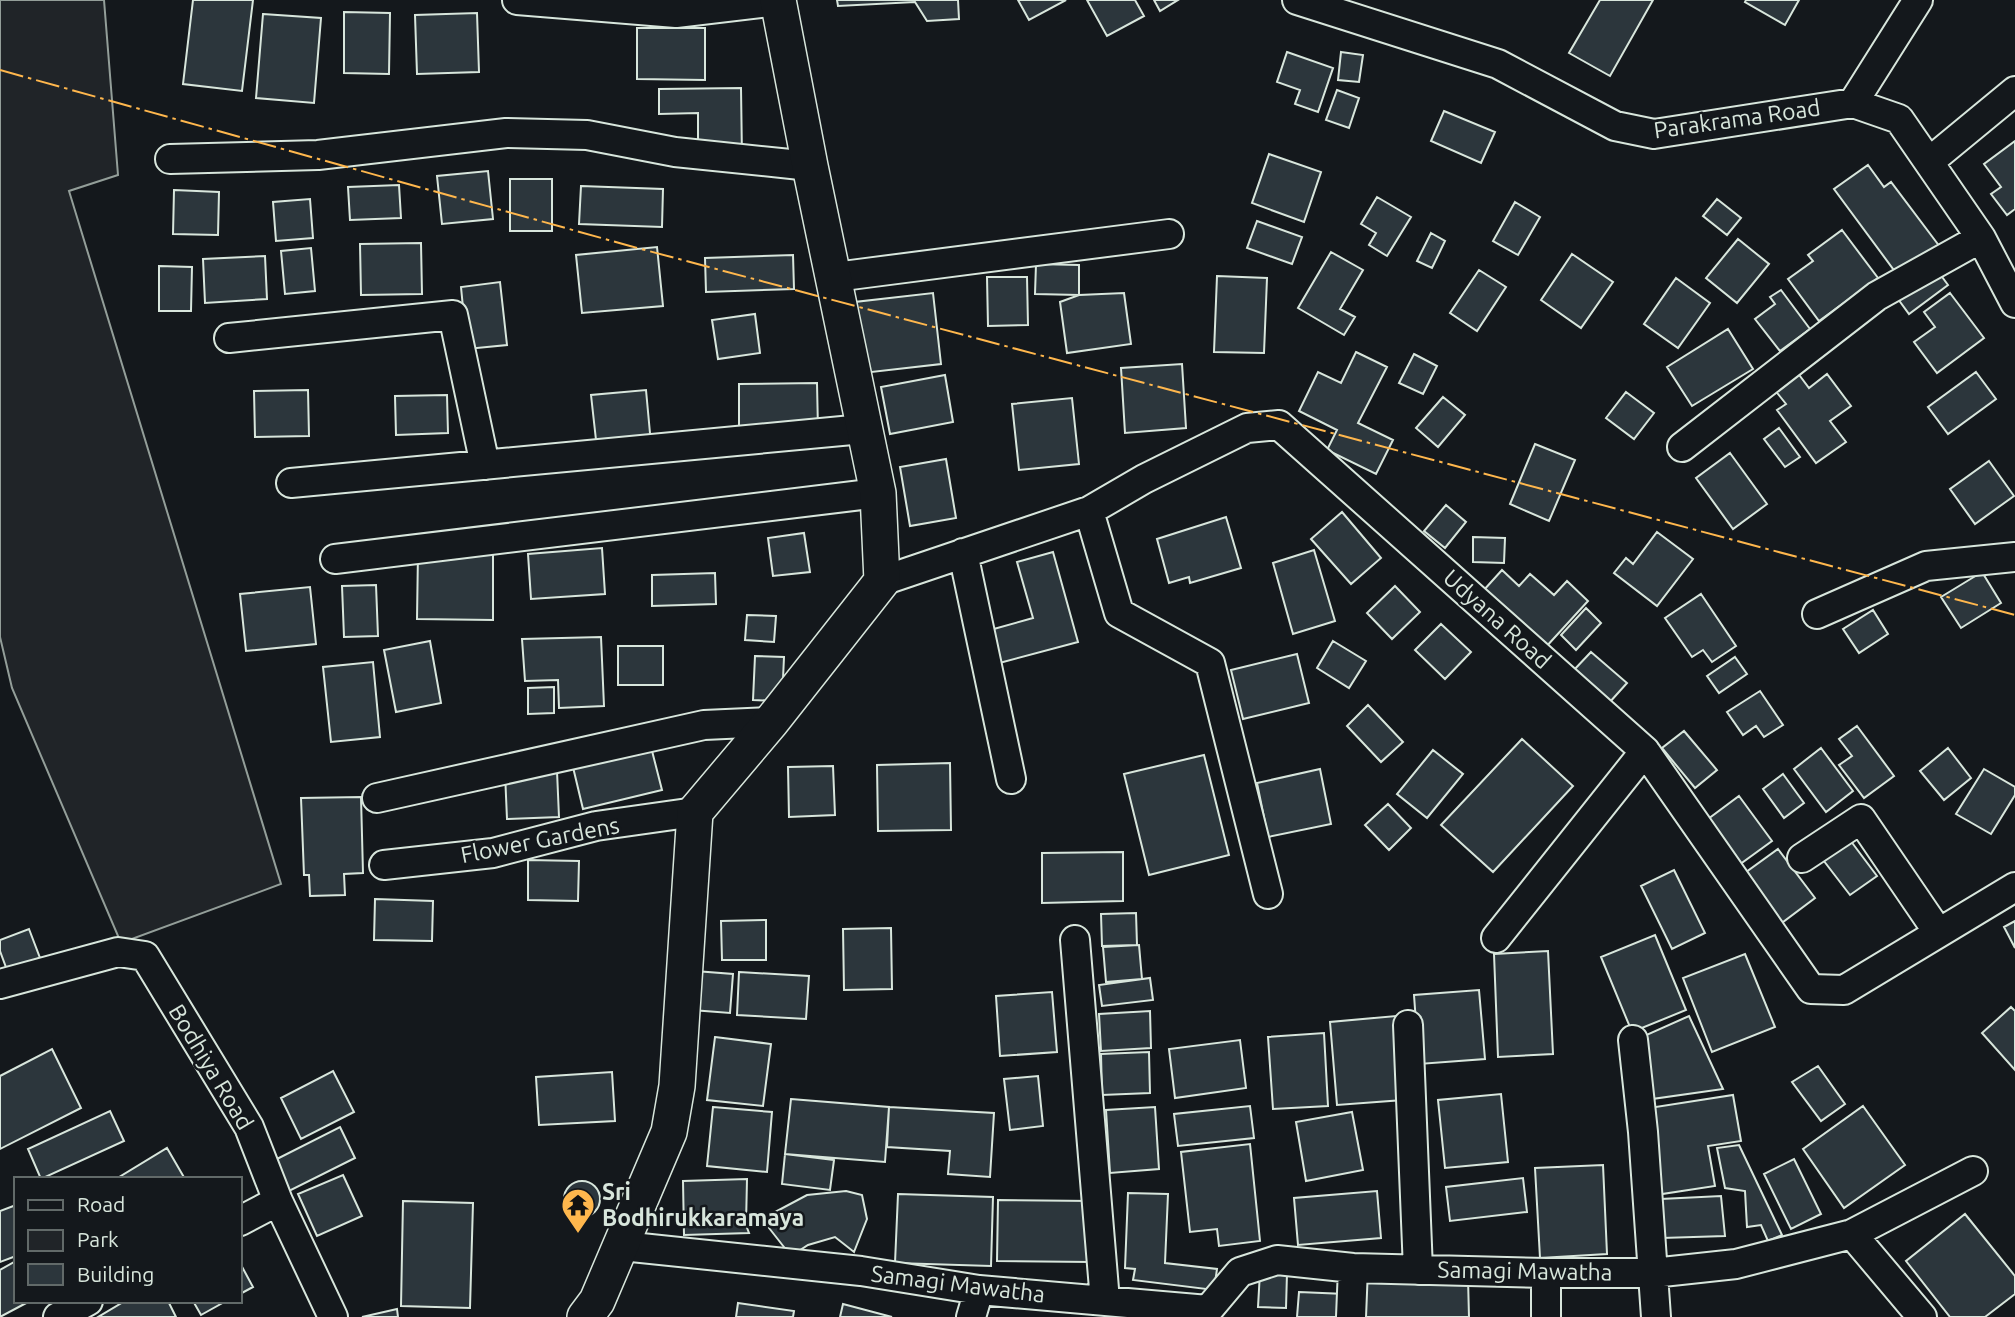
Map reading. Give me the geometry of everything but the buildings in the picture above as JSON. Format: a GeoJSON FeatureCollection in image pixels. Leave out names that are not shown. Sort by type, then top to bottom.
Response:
{"type":"FeatureCollection","features":[{"type":"Feature","properties":{"kind":"street"},"geometry":{"type":"LineString","coordinates":[[517,0],[676,13],[778,1],[878,493],[882,581],[695,813],[677,1086],[669,1132],[622,1246],[597,1301],[585,1317]]}},
{"type":"Feature","properties":{"kind":"street","name":"Parakrama Road"},"geometry":{"type":"LineString","coordinates":[[1297,0],[1498,64],[1615,126],[1654,134],[1853,103],[1899,119],[1981,238],[2013,292]]}},
{"type":"Feature","properties":{"kind":"street"},"geometry":{"type":"LineString","coordinates":[[1853,103],[1918,0]]}},
{"type":"Feature","properties":{"kind":"street"},"geometry":{"type":"LineString","coordinates":[[1929,162],[2015,91]]}},
{"type":"Feature","properties":{"kind":"street"},"geometry":{"type":"LineString","coordinates":[[170,159],[318,155],[506,133],[587,135],[676,152],[810,166]]}},
{"type":"Feature","properties":{"kind":"street"},"geometry":{"type":"LineString","coordinates":[[835,277],[1169,234]]}},
{"type":"Feature","properties":{"kind":"street"},"geometry":{"type":"LineString","coordinates":[[1682,447],[1877,296],[1981,238]]}},
{"type":"Feature","properties":{"kind":"street"},"geometry":{"type":"LineString","coordinates":[[229,338],[453,315],[485,465]]}},
{"type":"Feature","properties":{"kind":"street","name":"Udyana Road"},"geometry":{"type":"LineString","coordinates":[[882,581],[1089,511],[1144,479],[1247,428],[1279,425],[1645,751],[1811,989],[1844,990],[2015,887]]}},
{"type":"Feature","properties":{"kind":"street"},"geometry":{"type":"LineString","coordinates":[[291,483],[863,429]]}},
{"type":"Feature","properties":{"kind":"street"},"geometry":{"type":"LineString","coordinates":[[335,559],[878,493]]}},
{"type":"Feature","properties":{"kind":"street"},"geometry":{"type":"LineString","coordinates":[[1089,511],[1119,613],[1210,663],[1268,894]]}},
{"type":"Feature","properties":{"kind":"street"},"geometry":{"type":"LineString","coordinates":[[963,553],[1011,779]]}},
{"type":"Feature","properties":{"kind":"street"},"geometry":{"type":"LineString","coordinates":[[1817,614],[1926,566],[2015,557]]}},
{"type":"Feature","properties":{"kind":"street"},"geometry":{"type":"LineString","coordinates":[[377,798],[704,725],[771,722]]}},
{"type":"Feature","properties":{"kind":"street"},"geometry":{"type":"LineString","coordinates":[[1496,938],[1645,751]]}},
{"type":"Feature","properties":{"kind":"street","name":"Flower Gardens"},"geometry":{"type":"LineString","coordinates":[[384,865],[493,853],[596,826],[695,813]]}},
{"type":"Feature","properties":{"kind":"street"},"geometry":{"type":"LineString","coordinates":[[1801,858],[1861,819],[1938,932]]}},
{"type":"Feature","properties":{"kind":"street"},"geometry":{"type":"LineString","coordinates":[[1074,940],[1105,1301]]}},
{"type":"Feature","properties":{"kind":"street","name":"Bodhiya Road"},"geometry":{"type":"LineString","coordinates":[[0,984],[118,952],[145,956],[249,1127],[278,1201],[333,1317]]}},
{"type":"Feature","properties":{"kind":"street"},"geometry":{"type":"LineString","coordinates":[[1408,1026],[1418,1270]]}},
{"type":"Feature","properties":{"kind":"street"},"geometry":{"type":"LineString","coordinates":[[1633,1040],[1643,1132],[1656,1317]]}},
{"type":"Feature","properties":{"kind":"street","name":"Samagi Mawatha"},"geometry":{"type":"LineString","coordinates":[[622,1246],[861,1271],[979,1290],[1208,1310],[1240,1272],[1277,1260],[1353,1268],[1546,1273],[1653,1273],[1736,1264],[1852,1234],[1973,1171]]}},
{"type":"Feature","properties":{"kind":"street"},"geometry":{"type":"LineString","coordinates":[[242,1220],[278,1201]]}},
{"type":"Feature","properties":{"kind":"street"},"geometry":{"type":"LineString","coordinates":[[1852,1234],[1922,1317]]}},
{"type":"Feature","properties":{"kind":"street"},"geometry":{"type":"LineString","coordinates":[[1352,1317],[1353,1268]]}},
{"type":"Feature","properties":{"kind":"street"},"geometry":{"type":"LineString","coordinates":[[1546,1273],[1546,1317]]}},
{"type":"Feature","properties":{"kind":"street"},"geometry":{"type":"LineString","coordinates":[[971,1317],[979,1290]]}},
{"type":"Feature","properties":{"kind":"street"},"geometry":{"type":"LineString","coordinates":[[58,1317],[84,1303]]}},
{"type":"Feature","properties":{"kind":"green space"},"geometry":{"type":"Polygon","coordinates":[[[0,0],[104,0],[118,175],[69,191],[281,884],[121,943],[12,688],[0,637],[0,0]]]}},
{"type":"Feature","properties":{"kind":"power"},"geometry":{"type":"LineString","coordinates":[[0,70],[630,246],[2015,615]]}},
{"type":"Feature","properties":{"kind":"place","name":"Sri Bodhirukkaramaya"},"geometry":{"type":"Point","coordinates":[578,1235]}}]}
